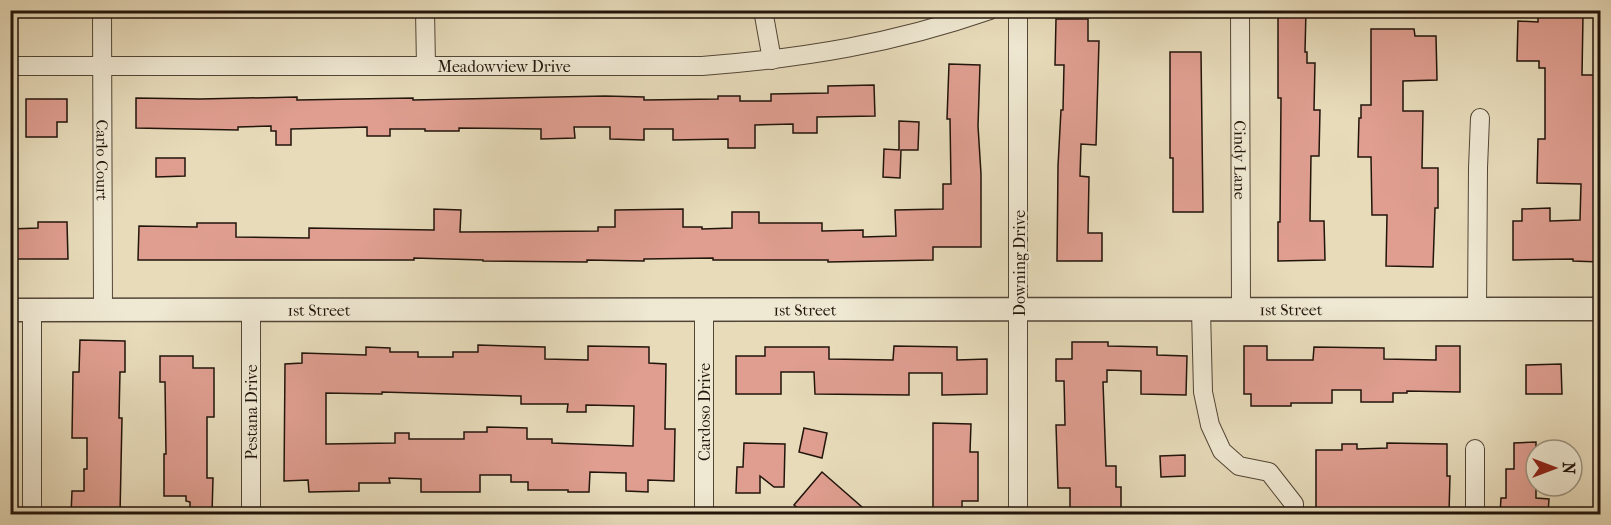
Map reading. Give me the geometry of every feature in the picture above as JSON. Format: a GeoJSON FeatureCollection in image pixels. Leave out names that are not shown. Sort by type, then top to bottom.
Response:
{"type":"FeatureCollection","features":[{"type":"Feature","properties":{"kind":"street","name":"Carlo Court"},"geometry":{"type":"LineString","coordinates":[[102,10],[103,310]]}},
{"type":"Feature","properties":{"kind":"street"},"geometry":{"type":"LineString","coordinates":[[425,10],[426,66]]}},
{"type":"Feature","properties":{"kind":"street"},"geometry":{"type":"LineString","coordinates":[[763,10],[772,60]]}},
{"type":"Feature","properties":{"kind":"street","name":"Meadowview Drive"},"geometry":{"type":"LineString","coordinates":[[10,66],[702,66],[820,54],[887,41],[952,24],[990,10]]}},
{"type":"Feature","properties":{"kind":"street","name":"Downing Drive"},"geometry":{"type":"LineString","coordinates":[[1018,10],[1018,514]]}},
{"type":"Feature","properties":{"kind":"street","name":"Cindy Lane"},"geometry":{"type":"LineString","coordinates":[[1240,10],[1241,310]]}},
{"type":"Feature","properties":{"kind":"street"},"geometry":{"type":"LineString","coordinates":[[1477,309],[1480,117]]}},
{"type":"Feature","properties":{"kind":"street","name":"1st Street"},"geometry":{"type":"LineString","coordinates":[[21,310],[1600,309]]}},
{"type":"Feature","properties":{"kind":"street"},"geometry":{"type":"LineString","coordinates":[[21,310],[32,514]]}},
{"type":"Feature","properties":{"kind":"street","name":"Pestana Drive"},"geometry":{"type":"LineString","coordinates":[[251,310],[251,514]]}},
{"type":"Feature","properties":{"kind":"street","name":"Cardoso Drive"},"geometry":{"type":"LineString","coordinates":[[704,310],[704,514]]}},
{"type":"Feature","properties":{"kind":"street"},"geometry":{"type":"LineString","coordinates":[[1202,310],[1203,392],[1210,425],[1222,451],[1239,466],[1269,472],[1294,504],[1294,514]]}},
{"type":"Feature","properties":{"kind":"street"},"geometry":{"type":"LineString","coordinates":[[1475,449],[1475,514]]}},
{"type":"Feature","properties":{"kind":"building"},"geometry":{"type":"Polygon","coordinates":[[[1278,10],[1306,10],[1305,52],[1307,52],[1307,63],[1315,63],[1314,110],[1320,110],[1319,156],[1311,156],[1310,221],[1324,221],[1325,260],[1278,261],[1281,98],[1278,98],[1278,10]]]}},
{"type":"Feature","properties":{"kind":"building"},"geometry":{"type":"Polygon","coordinates":[[[1538,16],[1583,16],[1582,75],[1600,75],[1600,262],[1573,261],[1573,259],[1513,260],[1513,221],[1522,221],[1522,209],[1550,208],[1550,221],[1580,220],[1581,184],[1537,183],[1538,139],[1545,139],[1545,68],[1539,68],[1539,61],[1517,61],[1518,21],[1538,22],[1538,16]]]}},
{"type":"Feature","properties":{"kind":"building"},"geometry":{"type":"Polygon","coordinates":[[[1056,19],[1088,19],[1088,41],[1099,41],[1096,145],[1081,144],[1080,176],[1089,177],[1088,233],[1102,233],[1102,261],[1057,261],[1058,166],[1064,65],[1055,65],[1056,19]]]}},
{"type":"Feature","properties":{"kind":"building"},"geometry":{"type":"Polygon","coordinates":[[[1371,29],[1414,29],[1415,36],[1436,36],[1437,80],[1403,81],[1403,111],[1423,111],[1422,168],[1438,168],[1438,208],[1435,208],[1433,267],[1386,266],[1387,215],[1372,215],[1371,157],[1358,157],[1361,105],[1371,105],[1371,29]]]}},
{"type":"Feature","properties":{"kind":"building"},"geometry":{"type":"Polygon","coordinates":[[[1170,52],[1201,52],[1203,212],[1173,212],[1173,158],[1170,158],[1170,52]]]}},
{"type":"Feature","properties":{"kind":"building"},"geometry":{"type":"Polygon","coordinates":[[[949,64],[980,65],[978,126],[981,174],[981,247],[933,247],[933,260],[828,262],[828,260],[713,260],[713,258],[644,259],[644,261],[587,260],[587,262],[414,258],[414,260],[138,260],[139,226],[197,227],[197,223],[236,223],[236,237],[309,238],[309,228],[434,230],[434,209],[461,210],[460,232],[598,231],[598,227],[615,227],[615,210],[683,209],[683,227],[732,228],[732,212],[759,212],[759,223],[822,223],[822,231],[863,230],[863,237],[896,236],[895,210],[943,209],[943,184],[951,184],[950,119],[947,119],[949,64]]]}},
{"type":"Feature","properties":{"kind":"building"},"geometry":{"type":"Polygon","coordinates":[[[874,85],[875,116],[817,117],[817,133],[793,133],[793,124],[755,125],[755,148],[728,148],[728,139],[673,140],[673,129],[644,129],[644,140],[610,139],[610,127],[574,127],[575,138],[541,139],[541,129],[459,128],[459,131],[425,131],[425,129],[390,129],[390,136],[367,136],[367,127],[291,129],[291,145],[276,145],[276,131],[271,131],[271,126],[238,127],[238,130],[136,128],[136,98],[297,97],[297,100],[413,98],[413,100],[605,96],[644,97],[644,100],[718,99],[718,96],[740,96],[740,101],[771,101],[771,94],[828,93],[828,86],[874,85]]]}},
{"type":"Feature","properties":{"kind":"building"},"geometry":{"type":"Polygon","coordinates":[[[26,99],[67,99],[67,122],[57,122],[57,137],[26,137],[26,99]]]}},
{"type":"Feature","properties":{"kind":"building"},"geometry":{"type":"Polygon","coordinates":[[[899,121],[919,122],[918,150],[901,150],[900,178],[883,177],[884,149],[899,150],[899,121]]]}},
{"type":"Feature","properties":{"kind":"building"},"geometry":{"type":"Polygon","coordinates":[[[156,158],[185,158],[185,176],[156,177],[156,158]]]}},
{"type":"Feature","properties":{"kind":"building"},"geometry":{"type":"Polygon","coordinates":[[[38,222],[67,222],[68,259],[10,259],[10,229],[38,228],[38,222]]]}},
{"type":"Feature","properties":{"kind":"building"},"geometry":{"type":"Polygon","coordinates":[[[80,340],[125,341],[125,372],[120,372],[119,418],[122,418],[120,514],[71,514],[72,491],[84,491],[84,469],[87,469],[87,438],[72,438],[73,372],[79,372],[80,340]]]}},
{"type":"Feature","properties":{"kind":"building"},"geometry":{"type":"Polygon","coordinates":[[[1072,342],[1108,342],[1108,346],[1157,347],[1157,355],[1187,356],[1186,395],[1141,394],[1141,371],[1107,370],[1107,382],[1103,382],[1106,466],[1116,466],[1116,487],[1121,487],[1121,508],[1070,508],[1070,488],[1058,488],[1056,425],[1065,425],[1064,381],[1056,381],[1056,359],[1072,359],[1072,342]]]}},
{"type":"Feature","properties":{"kind":"building"},"geometry":{"type":"Polygon","coordinates":[[[478,345],[545,347],[545,359],[588,360],[588,346],[649,347],[649,363],[666,364],[665,429],[675,429],[674,481],[648,480],[648,492],[626,491],[626,473],[590,472],[589,492],[568,492],[568,490],[528,490],[528,482],[511,482],[511,475],[480,475],[480,492],[421,492],[421,479],[389,478],[390,483],[359,483],[359,491],[309,492],[308,480],[284,481],[285,364],[302,363],[302,353],[366,355],[366,347],[390,348],[390,352],[418,352],[418,357],[453,357],[453,352],[478,352],[478,345]],[[382,392],[382,394],[326,393],[326,444],[395,443],[395,433],[409,433],[409,439],[464,439],[464,432],[487,432],[487,427],[527,428],[527,439],[552,439],[552,443],[633,446],[634,406],[586,405],[586,412],[567,412],[568,404],[521,404],[521,396],[382,392]]]}},
{"type":"Feature","properties":{"kind":"building"},"geometry":{"type":"Polygon","coordinates":[[[894,346],[957,347],[957,360],[987,359],[987,394],[942,395],[942,373],[909,373],[909,395],[815,394],[814,372],[781,372],[781,394],[736,394],[736,356],[765,356],[765,347],[829,347],[829,359],[893,360],[894,346]]]}},
{"type":"Feature","properties":{"kind":"building"},"geometry":{"type":"Polygon","coordinates":[[[1244,346],[1267,346],[1267,360],[1313,360],[1314,347],[1384,348],[1384,359],[1436,360],[1436,346],[1460,346],[1460,392],[1407,391],[1407,393],[1393,393],[1393,402],[1361,402],[1361,390],[1332,390],[1332,403],[1251,406],[1251,394],[1244,394],[1244,346]]]}},
{"type":"Feature","properties":{"kind":"building"},"geometry":{"type":"Polygon","coordinates":[[[160,356],[193,356],[193,368],[214,368],[214,417],[207,417],[207,478],[213,478],[212,514],[190,514],[190,502],[186,501],[186,496],[164,496],[165,382],[160,382],[160,356]]]}},
{"type":"Feature","properties":{"kind":"building"},"geometry":{"type":"Polygon","coordinates":[[[1561,364],[1562,394],[1526,394],[1526,365],[1561,364]]]}},
{"type":"Feature","properties":{"kind":"building"},"geometry":{"type":"Polygon","coordinates":[[[933,423],[971,424],[970,452],[978,452],[978,501],[962,501],[962,514],[933,514],[933,423]]]}},
{"type":"Feature","properties":{"kind":"building"},"geometry":{"type":"Polygon","coordinates":[[[804,428],[827,433],[822,458],[799,452],[804,428]]]}},
{"type":"Feature","properties":{"kind":"building"},"geometry":{"type":"Polygon","coordinates":[[[744,443],[785,444],[784,487],[774,487],[760,476],[760,493],[736,493],[737,467],[743,467],[744,443]]]}},
{"type":"Feature","properties":{"kind":"building"},"geometry":{"type":"Polygon","coordinates":[[[1387,443],[1447,444],[1447,476],[1450,476],[1449,513],[1377,511],[1377,514],[1316,514],[1316,450],[1342,450],[1342,444],[1357,444],[1357,449],[1387,448],[1387,443]]]}},
{"type":"Feature","properties":{"kind":"building"},"geometry":{"type":"Polygon","coordinates":[[[1514,443],[1524,443],[1524,498],[1549,499],[1548,514],[1500,514],[1501,498],[1506,498],[1506,469],[1514,469],[1514,443]]]}},
{"type":"Feature","properties":{"kind":"building"},"geometry":{"type":"Polygon","coordinates":[[[1185,455],[1185,476],[1161,477],[1160,456],[1185,455]]]}},
{"type":"Feature","properties":{"kind":"building"},"geometry":{"type":"Polygon","coordinates":[[[822,472],[870,514],[828,514],[820,508],[815,514],[805,514],[794,505],[822,472]]]}}]}
